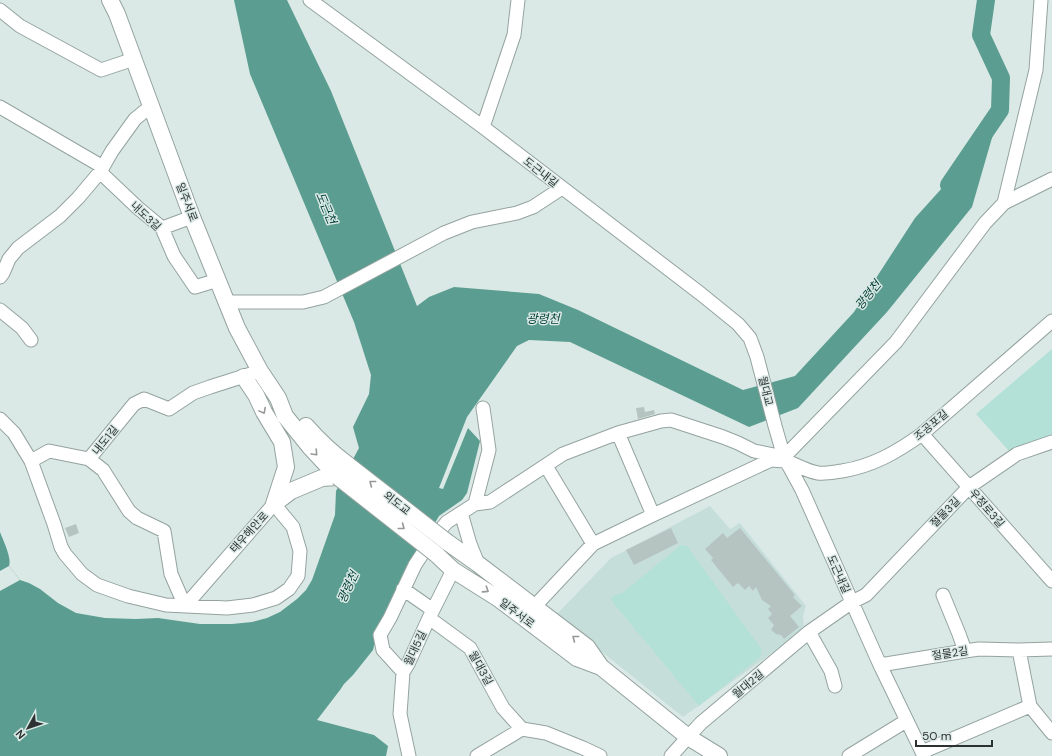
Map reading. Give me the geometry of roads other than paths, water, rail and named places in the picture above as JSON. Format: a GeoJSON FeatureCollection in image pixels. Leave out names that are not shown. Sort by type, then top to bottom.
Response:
{"type":"FeatureCollection","features":[{"type":"Feature","properties":{"kind":"main road","name":"일주서로"},"geometry":{"type":"LineString","coordinates":[[110,0],[117,14],[192,217],[237,328],[260,371],[278,398],[285,416],[310,447],[338,477]]}},
{"type":"Feature","properties":{"kind":"main road"},"geometry":{"type":"LineString","coordinates":[[244,377],[256,395],[264,412],[282,442],[286,467],[274,504]]}},
{"type":"Feature","properties":{"kind":"main road","name":"일주서로"},"geometry":{"type":"LineString","coordinates":[[278,398],[294,411],[317,439],[335,456],[348,465]]}},
{"type":"Feature","properties":{"kind":"main road","name":"외도교"},"geometry":{"type":"LineString","coordinates":[[348,465],[447,542]]}},
{"type":"Feature","properties":{"kind":"main road"},"geometry":{"type":"LineString","coordinates":[[274,504],[291,491],[322,478],[338,477]]}},
{"type":"Feature","properties":{"kind":"main road","name":"외도교"},"geometry":{"type":"LineString","coordinates":[[338,477],[436,554]]}},
{"type":"Feature","properties":{"kind":"main road","name":"일주서로"},"geometry":{"type":"LineString","coordinates":[[447,542],[586,647],[601,667],[688,736],[719,756]]}},
{"type":"Feature","properties":{"kind":"main road","name":"일주서로"},"geometry":{"type":"LineString","coordinates":[[436,554],[453,570],[498,599],[577,658],[601,667]]}},
{"type":"Feature","properties":{"kind":"street","name":"도근내길"},"geometry":{"type":"LineString","coordinates":[[310,0],[484,127],[701,294],[738,324],[750,338],[757,357]]}},
{"type":"Feature","properties":{"kind":"street"},"geometry":{"type":"LineString","coordinates":[[484,127],[514,35],[518,0]]}},
{"type":"Feature","properties":{"kind":"street"},"geometry":{"type":"LineString","coordinates":[[1004,203],[1036,70],[1041,0]]}},
{"type":"Feature","properties":{"kind":"street"},"geometry":{"type":"LineString","coordinates":[[0,10],[20,26],[102,70],[134,59]]}},
{"type":"Feature","properties":{"kind":"street"},"geometry":{"type":"LineString","coordinates":[[0,277],[9,258],[18,248],[60,216],[78,198],[101,170],[135,119],[151,106]]}},
{"type":"Feature","properties":{"kind":"street","name":"내도3길"},"geometry":{"type":"LineString","coordinates":[[0,107],[101,170],[138,208],[162,228],[174,256],[195,287],[218,280]]}},
{"type":"Feature","properties":{"kind":"street"},"geometry":{"type":"LineString","coordinates":[[534,607],[593,544],[771,460],[786,459],[896,342],[985,223],[1004,203],[1052,179]]}},
{"type":"Feature","properties":{"kind":"street"},"geometry":{"type":"LineString","coordinates":[[227,302],[303,302],[324,297],[444,233],[472,222],[517,213],[533,207],[562,188]]}},
{"type":"Feature","properties":{"kind":"street"},"geometry":{"type":"LineString","coordinates":[[162,228],[192,217]]}},
{"type":"Feature","properties":{"kind":"street"},"geometry":{"type":"LineString","coordinates":[[0,310],[22,328],[31,340]]}},
{"type":"Feature","properties":{"kind":"street","name":"조공포길"},"geometry":{"type":"LineString","coordinates":[[786,459],[808,471],[820,473],[855,469],[879,460],[904,447],[922,434],[1052,321]]}},
{"type":"Feature","properties":{"kind":"street","name":"월대교"},"geometry":{"type":"LineString","coordinates":[[757,357],[775,426]]}},
{"type":"Feature","properties":{"kind":"street","name":"내도1길"},"geometry":{"type":"LineString","coordinates":[[185,606],[170,574],[164,531],[136,518],[129,511],[103,470],[89,459],[134,404],[144,399],[168,409],[193,393],[260,371]]}},
{"type":"Feature","properties":{"kind":"street"},"geometry":{"type":"LineString","coordinates":[[475,504],[489,450],[483,408]]}},
{"type":"Feature","properties":{"kind":"street","name":"태우해안로"},"geometry":{"type":"LineString","coordinates":[[0,419],[14,433],[31,461],[61,547],[65,554],[82,574],[97,585],[128,596],[166,605],[185,606],[227,608],[253,606],[276,598],[289,589],[298,576],[300,551],[293,527],[274,504],[185,606]]}},
{"type":"Feature","properties":{"kind":"street"},"geometry":{"type":"LineString","coordinates":[[404,672],[383,650],[380,635],[415,565],[430,542],[447,522],[475,504],[490,502],[563,454],[618,433],[661,421],[671,420],[723,437],[754,451],[786,459]]}},
{"type":"Feature","properties":{"kind":"street","name":"도근내길"},"geometry":{"type":"LineString","coordinates":[[775,426],[786,459],[802,490],[906,721],[923,754],[1030,706]]}},
{"type":"Feature","properties":{"kind":"street"},"geometry":{"type":"LineString","coordinates":[[618,433],[653,515]]}},
{"type":"Feature","properties":{"kind":"street","name":"우정로3길"},"geometry":{"type":"LineString","coordinates":[[922,434],[1052,582]]}},
{"type":"Feature","properties":{"kind":"street","name":"절물3길"},"geometry":{"type":"LineString","coordinates":[[852,602],[866,595],[969,487],[1017,454],[1052,442]]}},
{"type":"Feature","properties":{"kind":"street"},"geometry":{"type":"LineString","coordinates":[[31,461],[49,451],[89,459]]}},
{"type":"Feature","properties":{"kind":"street"},"geometry":{"type":"LineString","coordinates":[[546,466],[593,544]]}},
{"type":"Feature","properties":{"kind":"street"},"geometry":{"type":"LineString","coordinates":[[461,513],[470,544],[478,564]]}},
{"type":"Feature","properties":{"kind":"street","name":"월대5길"},"geometry":{"type":"LineString","coordinates":[[408,756],[400,714],[404,672],[453,570]]}},
{"type":"Feature","properties":{"kind":"street","name":"월대3길"},"geometry":{"type":"LineString","coordinates":[[403,589],[470,648],[503,708],[522,729]]}},
{"type":"Feature","properties":{"kind":"street"},"geometry":{"type":"LineString","coordinates":[[943,595],[959,634],[964,651]]}},
{"type":"Feature","properties":{"kind":"street","name":"월대2길"},"geometry":{"type":"LineString","coordinates":[[671,756],[701,723],[809,632],[852,602]]}},
{"type":"Feature","properties":{"kind":"street"},"geometry":{"type":"LineString","coordinates":[[809,632],[831,671],[835,686]]}},
{"type":"Feature","properties":{"kind":"street","name":"절물2길"},"geometry":{"type":"LineString","coordinates":[[880,665],[979,649],[1052,649]]}},
{"type":"Feature","properties":{"kind":"street"},"geometry":{"type":"LineString","coordinates":[[1020,650],[1030,706],[1052,733]]}},
{"type":"Feature","properties":{"kind":"street"},"geometry":{"type":"LineString","coordinates":[[849,756],[906,721]]}},
{"type":"Feature","properties":{"kind":"street"},"geometry":{"type":"LineString","coordinates":[[477,756],[522,729],[546,733],[580,752],[600,756]]}},
{"type":"Feature","properties":{"kind":"water","name":"도근천"},"geometry":{"type":"Polygon","coordinates":[[[234,0],[287,0],[331,91],[417,306],[429,297],[454,287],[539,294],[578,310],[743,390],[795,376],[854,312],[915,218],[961,167],[1000,110],[972,207],[887,312],[798,408],[749,427],[570,342],[529,340],[517,346],[467,417],[439,488],[443,489],[468,428],[480,441],[467,493],[462,500],[439,516],[415,556],[377,634],[373,650],[344,684],[317,720],[374,735],[388,746],[386,756],[0,756],[0,532],[8,554],[10,563],[9,566],[20,580],[40,589],[58,603],[76,613],[105,618],[158,618],[200,624],[232,624],[252,622],[267,618],[280,612],[306,590],[312,580],[335,515],[336,491],[359,448],[353,427],[369,394],[371,375],[354,322],[250,74],[234,0]]]}},
{"type":"Feature","properties":{"kind":"waterway","name":"광령천"},"geometry":{"type":"LineString","coordinates":[[949,185],[1000,110],[1001,78],[981,35],[986,0]]}}]}
